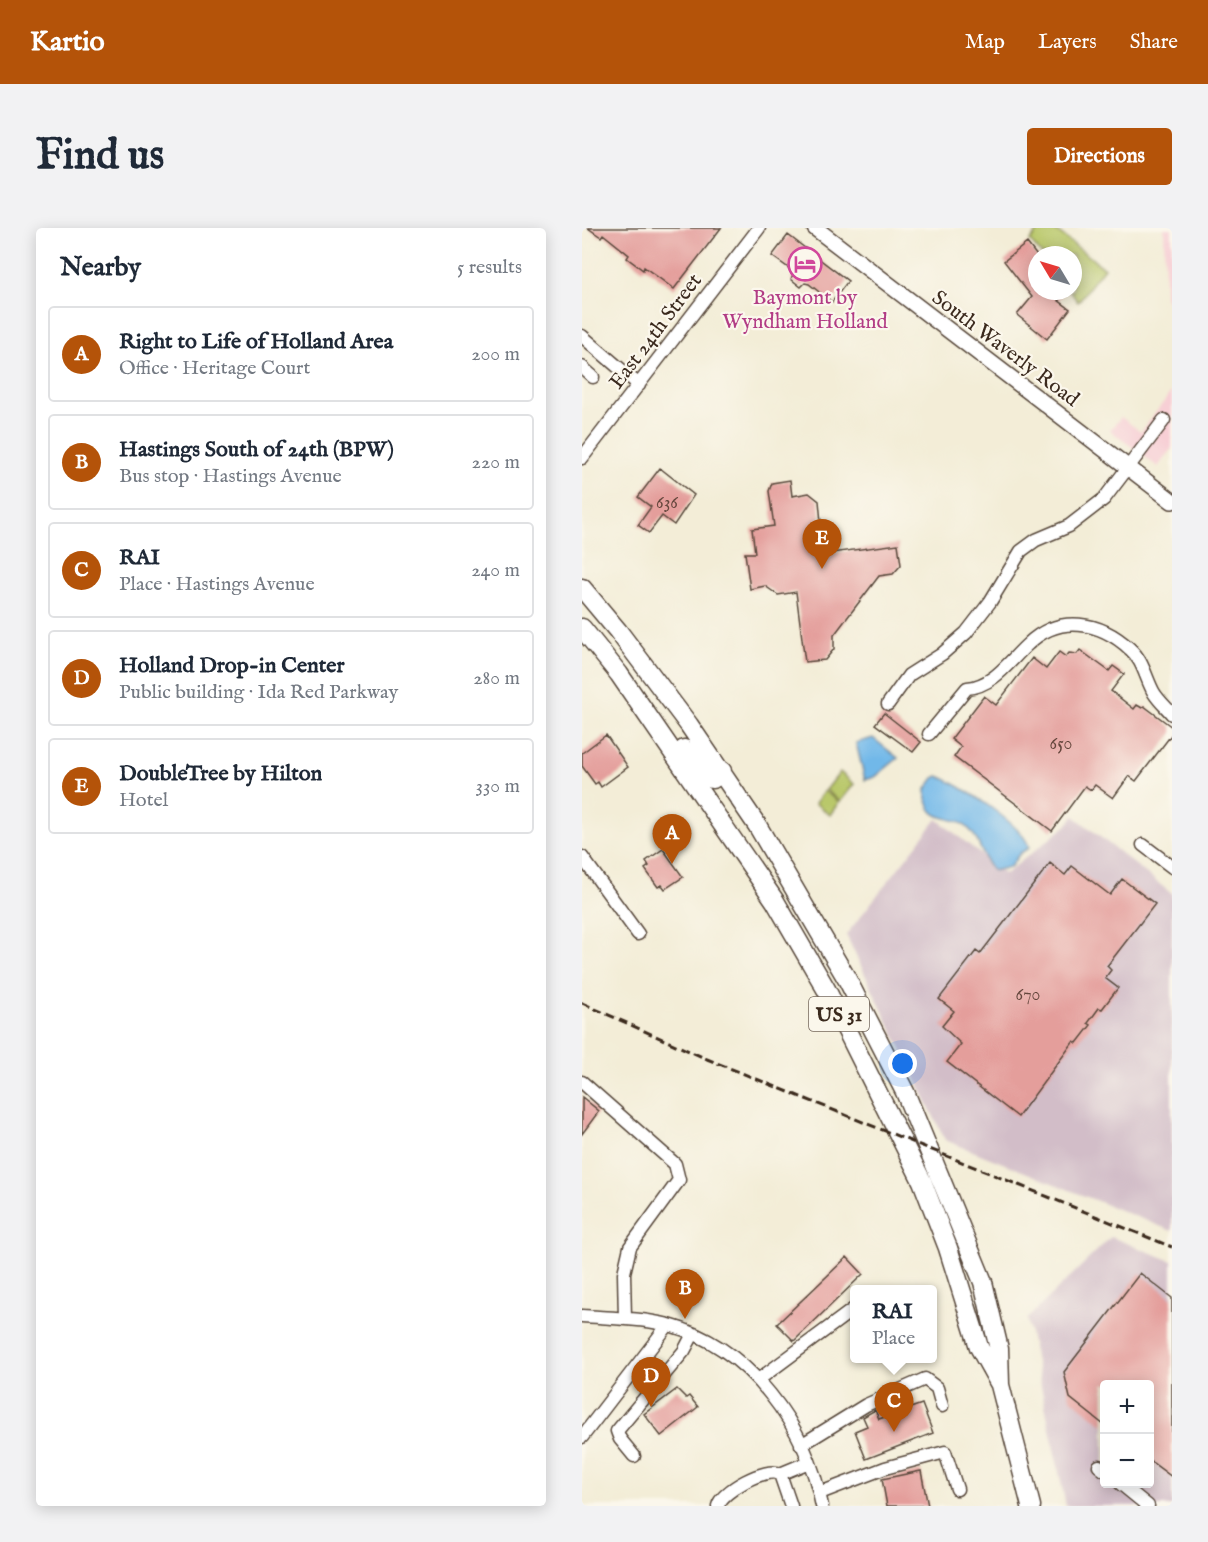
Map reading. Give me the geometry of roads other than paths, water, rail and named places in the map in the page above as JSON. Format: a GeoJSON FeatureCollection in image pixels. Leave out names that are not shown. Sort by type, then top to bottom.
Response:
{"type":"FeatureCollection","features":[{"type":"Feature","properties":{"kind":"highway","name":"US 31"},"geometry":{"type":"LineString","coordinates":[[582,588],[618,631],[722,771],[757,825],[847,979],[905,1092],[957,1213],[983,1282],[999,1349],[1000,1384],[1031,1506]]}},
{"type":"Feature","properties":{"kind":"highway","name":"US 31"},"geometry":{"type":"LineString","coordinates":[[582,628],[619,674],[775,901],[826,989],[922,1181],[948,1248],[978,1347],[1000,1384]]}},
{"type":"Feature","properties":{"kind":"highway"},"geometry":{"type":"LineString","coordinates":[[619,674],[633,681],[707,778],[713,779],[722,771]]}},
{"type":"Feature","properties":{"kind":"main road","name":"South Waverly Road"},"geometry":{"type":"LineString","coordinates":[[815,228],[1172,501]]}},
{"type":"Feature","properties":{"kind":"street","name":"East 24th Street"},"geometry":{"type":"LineString","coordinates":[[582,458],[759,228]]}},
{"type":"Feature","properties":{"kind":"street"},"geometry":{"type":"LineString","coordinates":[[582,336],[639,385]]}},
{"type":"Feature","properties":{"kind":"street"},"geometry":{"type":"LineString","coordinates":[[582,367],[593,377]]}},
{"type":"Feature","properties":{"kind":"street"},"geometry":{"type":"LineString","coordinates":[[888,704],[909,675],[942,654],[966,633],[990,602],[1021,551],[1088,513],[1104,499],[1164,420]]}},
{"type":"Feature","properties":{"kind":"street"},"geometry":{"type":"LineString","coordinates":[[929,734],[967,688],[990,680],[1040,633],[1072,624],[1083,624],[1105,631],[1133,651],[1153,691],[1172,714]]}},
{"type":"Feature","properties":{"kind":"street"},"geometry":{"type":"LineString","coordinates":[[1143,845],[1172,867]]}},
{"type":"Feature","properties":{"kind":"street"},"geometry":{"type":"LineString","coordinates":[[582,857],[638,934]]}},
{"type":"Feature","properties":{"kind":"street"},"geometry":{"type":"LineString","coordinates":[[582,1082],[675,1164],[679,1180],[630,1248],[624,1273],[625,1319]]}},
{"type":"Feature","properties":{"kind":"street"},"geometry":{"type":"LineString","coordinates":[[758,1380],[850,1312]]}},
{"type":"Feature","properties":{"kind":"street"},"geometry":{"type":"LineString","coordinates":[[582,1316],[668,1325],[693,1334],[728,1353],[758,1380],[783,1412],[809,1462],[821,1500],[885,1468],[945,1452],[957,1489]]}},
{"type":"Feature","properties":{"kind":"street"},"geometry":{"type":"LineString","coordinates":[[584,1429],[668,1325]]}},
{"type":"Feature","properties":{"kind":"street"},"geometry":{"type":"LineString","coordinates":[[634,1456],[620,1439],[617,1431],[684,1351],[693,1334]]}},
{"type":"Feature","properties":{"kind":"street"},"geometry":{"type":"LineString","coordinates":[[801,1445],[866,1405],[925,1380],[937,1388],[942,1406]]}},
{"type":"Feature","properties":{"kind":"street"},"geometry":{"type":"LineString","coordinates":[[780,1474],[809,1462]]}},
{"type":"Feature","properties":{"kind":"street"},"geometry":{"type":"LineString","coordinates":[[718,1506],[727,1493],[766,1472],[775,1470],[780,1474],[791,1506]]}},
{"type":"Feature","properties":{"kind":"street"},"geometry":{"type":"LineString","coordinates":[[1125,1488],[1148,1506]]}},
{"type":"Feature","properties":{"kind":"water"},"geometry":{"type":"Polygon","coordinates":[[[873,738],[898,758],[875,777],[865,780],[856,743],[873,738]]]}},
{"type":"Feature","properties":{"kind":"water"},"geometry":{"type":"Polygon","coordinates":[[[938,776],[960,787],[990,807],[1025,839],[1029,848],[1020,853],[1010,867],[993,871],[970,830],[963,824],[935,814],[930,809],[926,789],[938,776]]]}},
{"type":"Feature","properties":{"kind":"railway"},"geometry":{"type":"LineString","coordinates":[[582,1003],[707,1059],[1172,1247]]}},
{"type":"Feature","properties":{"kind":"place","name":"Baymont by Wyndham Holland"},"geometry":{"type":"Point","coordinates":[805,264]}},
{"type":"Feature","properties":{"kind":"place","name":"DoubleTree by Hilton"},"geometry":{"type":"Point","coordinates":[822,569]}},
{"type":"Feature","properties":{"kind":"place","name":"Right to Life of Holland Area"},"geometry":{"type":"Point","coordinates":[672,864]}},
{"type":"Feature","properties":{"kind":"place","name":"Hastings South of 24th (BPW)"},"geometry":{"type":"Point","coordinates":[685,1319]}},
{"type":"Feature","properties":{"kind":"place","name":"Holland Drop-in Center"},"geometry":{"type":"Point","coordinates":[651,1407]}},
{"type":"Feature","properties":{"kind":"place","name":"RAI"},"geometry":{"type":"Point","coordinates":[894,1432]}}]}
